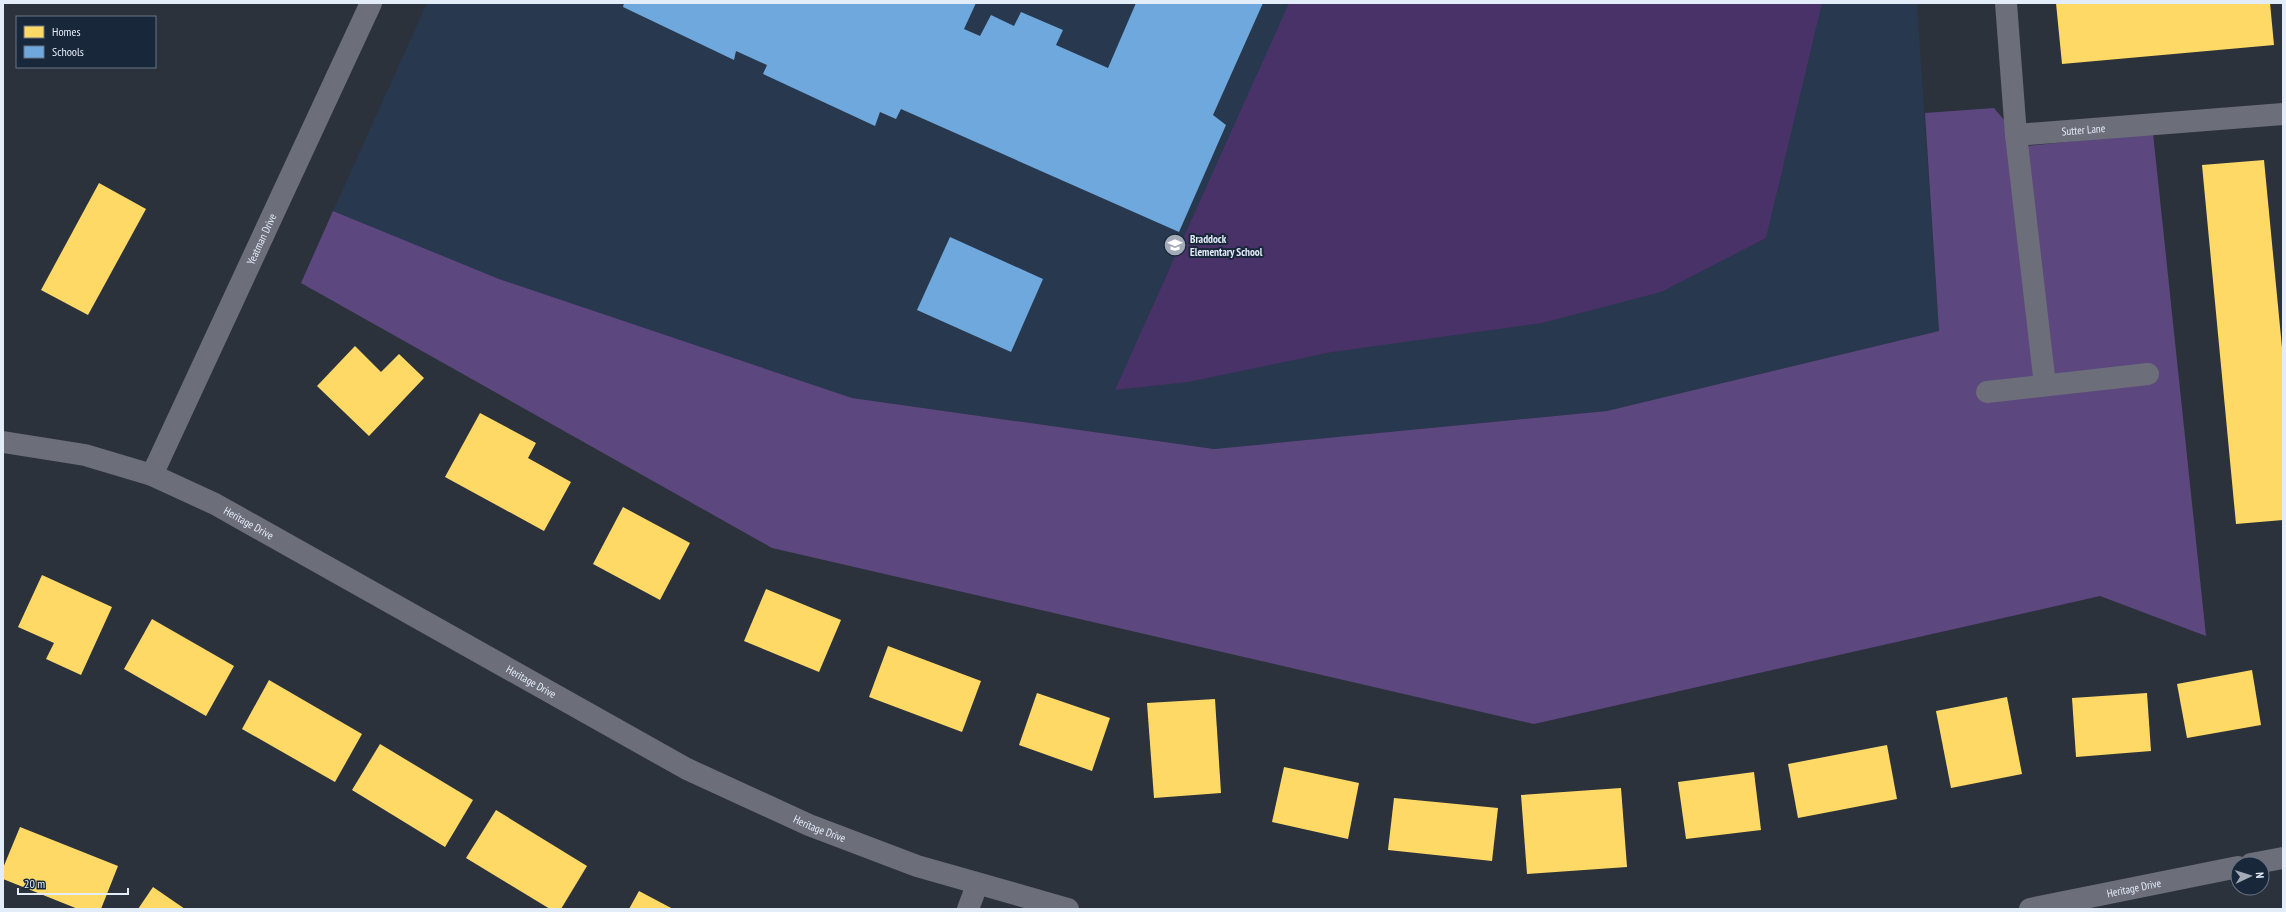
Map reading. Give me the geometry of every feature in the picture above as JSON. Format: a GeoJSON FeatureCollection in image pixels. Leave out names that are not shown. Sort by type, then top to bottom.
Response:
{"type":"FeatureCollection","features":[{"type":"Feature","properties":{"kind":"street","name":"Yeatman Drive"},"geometry":{"type":"LineString","coordinates":[[152,475],[371,3]]}},
{"type":"Feature","properties":{"kind":"street"},"geometry":{"type":"LineString","coordinates":[[2006,3],[2016,135],[2045,385]]}},
{"type":"Feature","properties":{"kind":"street","name":"Sutter Lane"},"geometry":{"type":"LineString","coordinates":[[2016,135],[2283,114]]}},
{"type":"Feature","properties":{"kind":"street"},"geometry":{"type":"LineString","coordinates":[[1987,392],[2148,374]]}},
{"type":"Feature","properties":{"kind":"street","name":"Heritage Drive"},"geometry":{"type":"LineString","coordinates":[[3,442],[85,455],[152,475],[215,504],[687,769],[809,825],[917,866],[976,885],[1068,909]]}},
{"type":"Feature","properties":{"kind":"street"},"geometry":{"type":"LineString","coordinates":[[2270,860],[2283,858]]}},
{"type":"Feature","properties":{"kind":"street","name":"Heritage Drive"},"geometry":{"type":"LineString","coordinates":[[2038,908],[2230,869]]}},
{"type":"Feature","properties":{"kind":"street"},"geometry":{"type":"LineString","coordinates":[[968,909],[976,885]]}},
{"type":"Feature","properties":{"kind":"shaded area","name":"Braddock Elementary School"},"geometry":{"type":"Polygon","coordinates":[[[427,3],[1917,3],[1939,331],[1607,411],[1214,449],[852,398],[499,279],[333,211],[427,3]]]}},
{"type":"Feature","properties":{"kind":"shaded area"},"geometry":{"type":"Polygon","coordinates":[[[1289,3],[1822,3],[1766,238],[1661,292],[1542,323],[1332,352],[1188,382],[1115,390],[1289,3]]]}},
{"type":"Feature","properties":{"kind":"shaded area"},"geometry":{"type":"Polygon","coordinates":[[[1994,108],[2026,146],[2153,133],[2206,636],[2100,596],[1534,724],[772,548],[301,283],[333,211],[499,279],[852,398],[1214,449],[1607,411],[1939,331],[1925,113],[1994,108]]]}},
{"type":"Feature","properties":{"kind":"building: Homes"},"geometry":{"type":"Polygon","coordinates":[[[2056,3],[2270,3],[2274,45],[2062,64],[2056,3]]]}},
{"type":"Feature","properties":{"kind":"building: Homes"},"geometry":{"type":"Polygon","coordinates":[[[2264,160],[2283,358],[2283,520],[2236,524],[2202,165],[2264,160]]]}},
{"type":"Feature","properties":{"kind":"building: Homes"},"geometry":{"type":"Polygon","coordinates":[[[99,183],[146,209],[88,315],[41,290],[99,183]]]}},
{"type":"Feature","properties":{"kind":"building: Homes"},"geometry":{"type":"Polygon","coordinates":[[[355,346],[381,372],[399,354],[424,378],[369,436],[317,386],[355,346]]]}},
{"type":"Feature","properties":{"kind":"building: Homes"},"geometry":{"type":"Polygon","coordinates":[[[480,413],[536,443],[528,458],[571,482],[544,531],[445,477],[480,413]]]}},
{"type":"Feature","properties":{"kind":"building: Homes"},"geometry":{"type":"Polygon","coordinates":[[[623,507],[690,543],[660,600],[593,564],[623,507]]]}},
{"type":"Feature","properties":{"kind":"building: Homes"},"geometry":{"type":"Polygon","coordinates":[[[42,575],[112,607],[81,675],[46,659],[54,643],[18,627],[42,575]]]}},
{"type":"Feature","properties":{"kind":"building: Homes"},"geometry":{"type":"Polygon","coordinates":[[[766,589],[841,620],[819,672],[744,641],[766,589]]]}},
{"type":"Feature","properties":{"kind":"building: Homes"},"geometry":{"type":"Polygon","coordinates":[[[152,619],[234,666],[206,716],[124,669],[152,619]]]}},
{"type":"Feature","properties":{"kind":"building: Homes"},"geometry":{"type":"Polygon","coordinates":[[[888,646],[981,681],[962,732],[869,697],[888,646]]]}},
{"type":"Feature","properties":{"kind":"building: Homes"},"geometry":{"type":"Polygon","coordinates":[[[2252,670],[2261,725],[2187,738],[2177,684],[2252,670]]]}},
{"type":"Feature","properties":{"kind":"building: Homes"},"geometry":{"type":"Polygon","coordinates":[[[269,680],[362,734],[335,782],[242,729],[269,680]]]}},
{"type":"Feature","properties":{"kind":"building: Homes"},"geometry":{"type":"Polygon","coordinates":[[[1037,693],[1110,718],[1092,771],[1019,745],[1037,693]]]}},
{"type":"Feature","properties":{"kind":"building: Homes"},"geometry":{"type":"Polygon","coordinates":[[[2147,693],[2151,751],[2076,757],[2072,698],[2147,693]]]}},
{"type":"Feature","properties":{"kind":"building: Homes"},"geometry":{"type":"Polygon","coordinates":[[[2007,697],[2022,774],[1951,788],[1936,711],[2007,697]]]}},
{"type":"Feature","properties":{"kind":"building: Homes"},"geometry":{"type":"Polygon","coordinates":[[[1215,699],[1221,793],[1154,798],[1147,703],[1215,699]]]}},
{"type":"Feature","properties":{"kind":"building: Homes"},"geometry":{"type":"Polygon","coordinates":[[[380,744],[473,800],[445,847],[352,790],[380,744]]]}},
{"type":"Feature","properties":{"kind":"building: Homes"},"geometry":{"type":"Polygon","coordinates":[[[1887,745],[1897,799],[1798,818],[1788,764],[1887,745]]]}},
{"type":"Feature","properties":{"kind":"building: Homes"},"geometry":{"type":"Polygon","coordinates":[[[1284,767],[1359,783],[1348,839],[1272,822],[1284,767]]]}},
{"type":"Feature","properties":{"kind":"building: Homes"},"geometry":{"type":"Polygon","coordinates":[[[1754,772],[1761,830],[1686,839],[1678,782],[1754,772]]]}},
{"type":"Feature","properties":{"kind":"building: Homes"},"geometry":{"type":"Polygon","coordinates":[[[1621,788],[1627,867],[1527,874],[1521,795],[1621,788]]]}},
{"type":"Feature","properties":{"kind":"building: Homes"},"geometry":{"type":"Polygon","coordinates":[[[1394,798],[1498,808],[1492,861],[1388,850],[1394,798]]]}},
{"type":"Feature","properties":{"kind":"building: Homes"},"geometry":{"type":"Polygon","coordinates":[[[496,810],[587,866],[561,909],[550,909],[466,858],[496,810]]]}},
{"type":"Feature","properties":{"kind":"building: Homes"},"geometry":{"type":"Polygon","coordinates":[[[20,827],[118,866],[101,909],[78,909],[3,879],[3,868],[20,827]]]}},
{"type":"Feature","properties":{"kind":"building: Homes"},"geometry":{"type":"Polygon","coordinates":[[[153,887],[185,909],[138,909],[153,887]]]}},
{"type":"Feature","properties":{"kind":"building: Homes"},"geometry":{"type":"Polygon","coordinates":[[[639,891],[673,909],[629,909],[639,891]]]}},
{"type":"Feature","properties":{"kind":"building: Schools"},"geometry":{"type":"Polygon","coordinates":[[[624,3],[976,3],[964,29],[980,36],[991,15],[1014,26],[1021,12],[1063,30],[1056,45],[1108,68],[1136,3],[1263,3],[1213,115],[1226,125],[1179,232],[901,109],[896,119],[880,112],[875,126],[763,74],[767,65],[736,51],[734,60],[623,7],[624,3]]]}},
{"type":"Feature","properties":{"kind":"building: Schools"},"geometry":{"type":"Polygon","coordinates":[[[950,237],[1043,279],[1011,352],[917,310],[950,237]]]}},
{"type":"Feature","properties":{"kind":"place","name":"Braddock Elementary School"},"geometry":{"type":"Point","coordinates":[1175,245]}}]}
